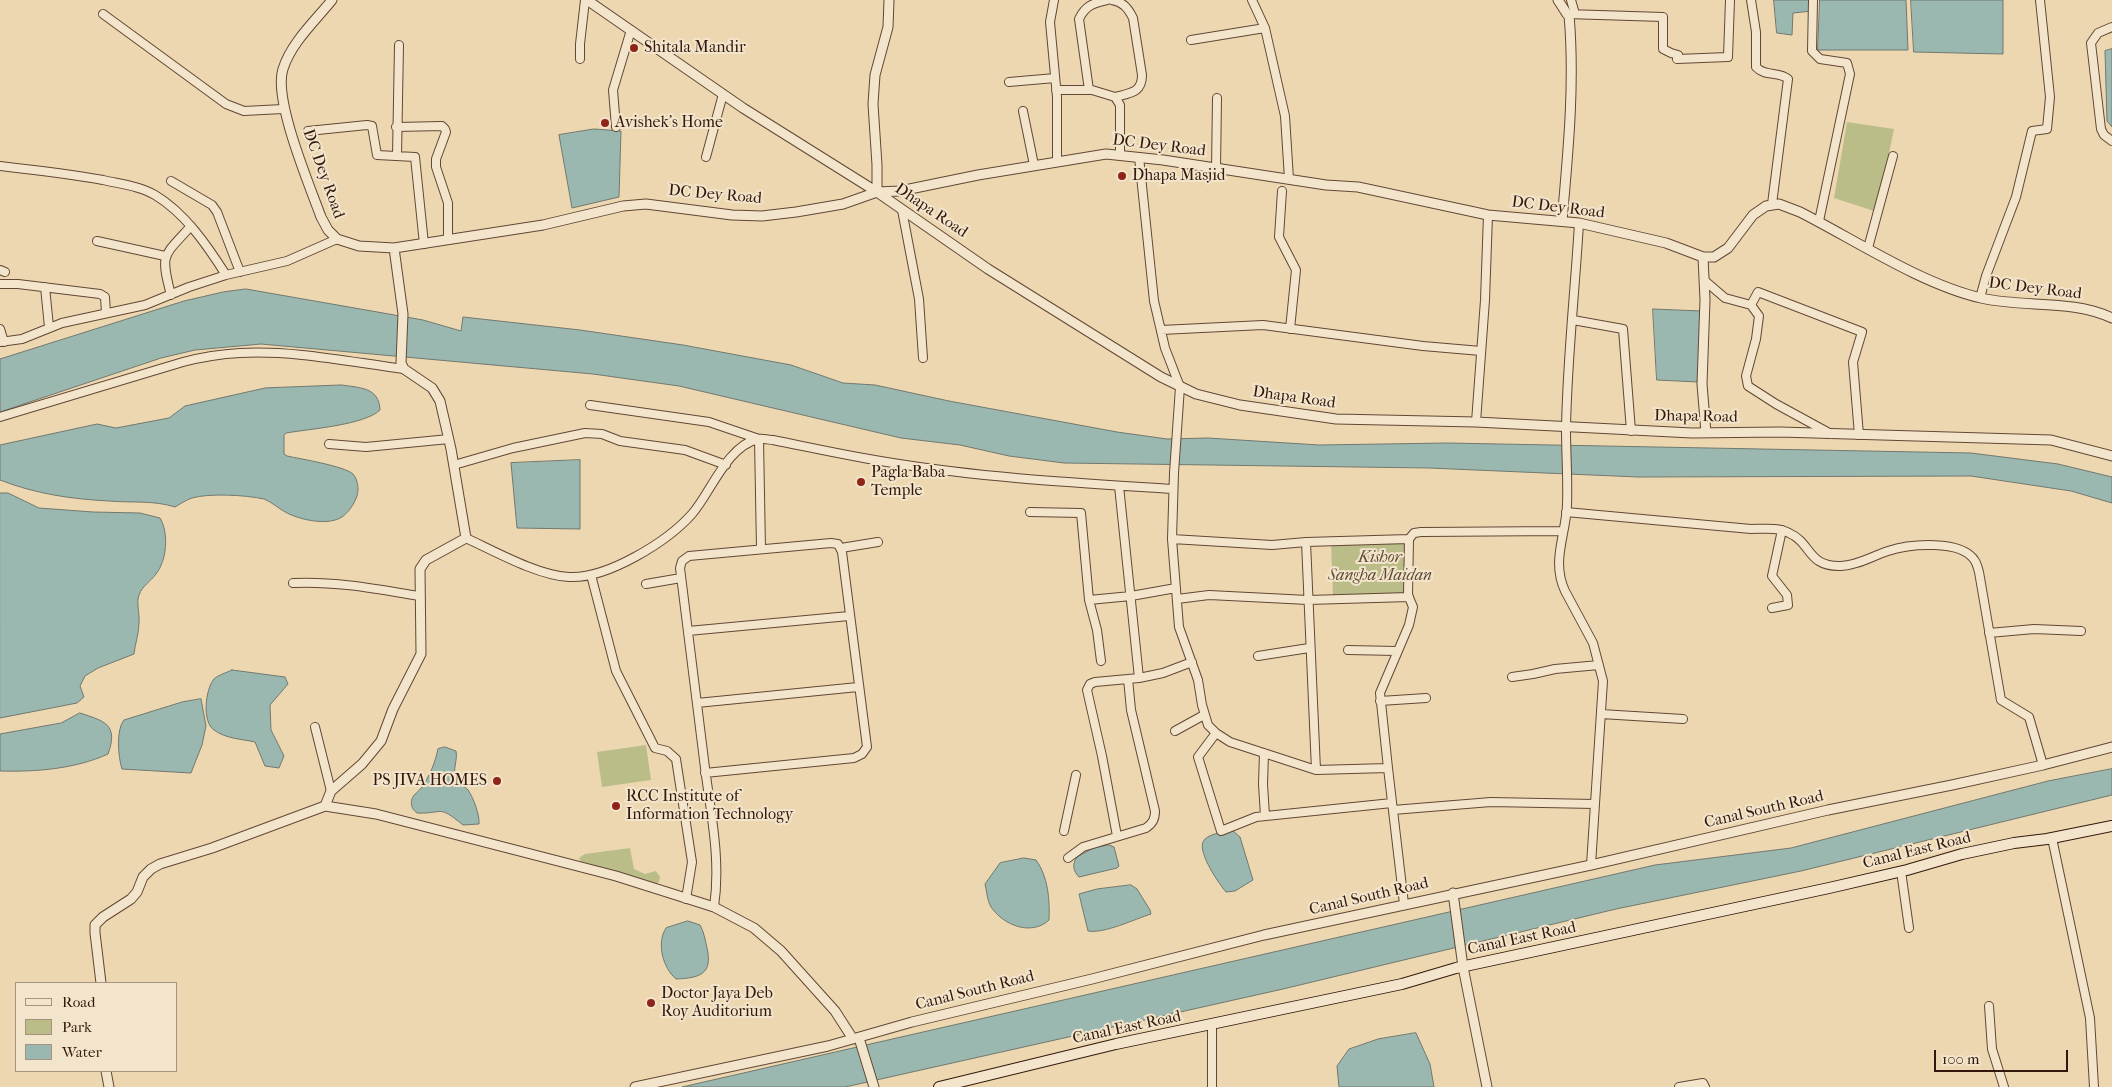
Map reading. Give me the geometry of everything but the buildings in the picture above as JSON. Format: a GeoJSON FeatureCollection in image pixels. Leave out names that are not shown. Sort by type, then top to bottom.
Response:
{"type":"FeatureCollection","features":[{"type":"Feature","properties":{"kind":"main road","name":"Canal East Road"},"geometry":{"type":"LineString","coordinates":[[940,1087],[1116,1044],[1402,984],[1463,967],[1901,871],[1962,854],[2112,826]]}},
{"type":"Feature","properties":{"kind":"street","name":"DC Dey Road"},"geometry":{"type":"LineString","coordinates":[[332,0],[287,58],[282,70],[284,110],[320,217],[328,230],[337,239],[359,246],[394,248],[424,244],[568,221],[623,206],[646,204],[732,216],[762,216],[843,204],[877,192],[900,190],[1034,165],[1106,154],[1358,187],[1488,215],[1579,223],[1666,243],[1703,257]]}},
{"type":"Feature","properties":{"kind":"street"},"geometry":{"type":"LineString","coordinates":[[580,59],[580,44],[586,0]]}},
{"type":"Feature","properties":{"kind":"street","name":"Dhapa Road"},"geometry":{"type":"LineString","coordinates":[[586,0],[723,94],[877,192],[988,269],[1161,377],[1196,394],[1240,405],[1336,419],[1476,422],[1706,434],[1832,434],[2051,440],[2112,456]]}},
{"type":"Feature","properties":{"kind":"street"},"geometry":{"type":"LineString","coordinates":[[877,192],[873,104],[875,74],[888,27],[889,0]]}},
{"type":"Feature","properties":{"kind":"street"},"geometry":{"type":"LineString","coordinates":[[1054,0],[1050,22],[1056,90],[1057,161]]}},
{"type":"Feature","properties":{"kind":"street"},"geometry":{"type":"LineString","coordinates":[[1089,90],[1079,19],[1088,6],[1107,0]]}},
{"type":"Feature","properties":{"kind":"street"},"geometry":{"type":"LineString","coordinates":[[1056,90],[1089,90],[1115,97],[1135,92],[1138,89],[1142,82],[1142,75],[1133,18],[1129,10],[1120,2],[1112,0]]}},
{"type":"Feature","properties":{"kind":"street"},"geometry":{"type":"LineString","coordinates":[[1252,0],[1265,28],[1285,116],[1289,179]]}},
{"type":"Feature","properties":{"kind":"street"},"geometry":{"type":"LineString","coordinates":[[1558,0],[1571,14],[1663,17],[1663,49],[1678,55],[1677,59],[1728,57],[1730,0]]}},
{"type":"Feature","properties":{"kind":"street"},"geometry":{"type":"LineString","coordinates":[[1562,221],[1567,162],[1572,52],[1571,0]]}},
{"type":"Feature","properties":{"kind":"street"},"geometry":{"type":"LineString","coordinates":[[1706,434],[1702,384],[1705,300],[1703,257],[1714,257],[1728,248],[1753,215],[1772,204],[1788,79],[1784,76],[1765,74],[1756,67],[1756,32],[1751,0]]}},
{"type":"Feature","properties":{"kind":"street"},"geometry":{"type":"LineString","coordinates":[[1813,0],[1812,51],[1820,58],[1847,63],[1850,74],[1819,222]]}},
{"type":"Feature","properties":{"kind":"street"},"geometry":{"type":"LineString","coordinates":[[1980,298],[1986,276],[2016,198],[2032,132],[2047,130],[2050,97],[2040,0]]}},
{"type":"Feature","properties":{"kind":"street"},"geometry":{"type":"LineString","coordinates":[[103,14],[226,104],[244,111],[284,110]]}},
{"type":"Feature","properties":{"kind":"street"},"geometry":{"type":"LineString","coordinates":[[2112,27],[2098,32],[2090,43],[2100,129],[2112,142]]}},
{"type":"Feature","properties":{"kind":"street"},"geometry":{"type":"LineString","coordinates":[[1191,40],[1228,32],[1265,28]]}},
{"type":"Feature","properties":{"kind":"street"},"geometry":{"type":"LineString","coordinates":[[616,127],[613,90],[631,30]]}},
{"type":"Feature","properties":{"kind":"street"},"geometry":{"type":"LineString","coordinates":[[397,156],[396,126],[399,45]]}},
{"type":"Feature","properties":{"kind":"street"},"geometry":{"type":"LineString","coordinates":[[1009,82],[1055,78]]}},
{"type":"Feature","properties":{"kind":"street"},"geometry":{"type":"LineString","coordinates":[[706,158],[723,94]]}},
{"type":"Feature","properties":{"kind":"street"},"geometry":{"type":"LineString","coordinates":[[1115,97],[1120,104],[1120,155]]}},
{"type":"Feature","properties":{"kind":"street"},"geometry":{"type":"LineString","coordinates":[[1216,169],[1217,98]]}},
{"type":"Feature","properties":{"kind":"street"},"geometry":{"type":"LineString","coordinates":[[1023,112],[1034,165]]}},
{"type":"Feature","properties":{"kind":"street"},"geometry":{"type":"LineString","coordinates":[[308,132],[372,126],[377,155],[415,157],[424,244]]}},
{"type":"Feature","properties":{"kind":"street"},"geometry":{"type":"LineString","coordinates":[[396,126],[442,126],[445,129],[446,132],[436,159],[436,167],[448,203],[448,240]]}},
{"type":"Feature","properties":{"kind":"street"},"geometry":{"type":"LineString","coordinates":[[1868,248],[1893,156]]}},
{"type":"Feature","properties":{"kind":"street"},"geometry":{"type":"LineString","coordinates":[[1139,157],[1154,301],[1166,348],[1180,387],[1173,490],[1172,539],[1179,627],[1198,680],[1204,715],[1208,725],[1230,742],[1316,770],[1388,768]]}},
{"type":"Feature","properties":{"kind":"street"},"geometry":{"type":"LineString","coordinates":[[0,166],[69,174],[141,188],[166,202],[191,226],[205,243],[226,275]]}},
{"type":"Feature","properties":{"kind":"street"},"geometry":{"type":"LineString","coordinates":[[171,181],[212,205],[217,212],[240,272]]}},
{"type":"Feature","properties":{"kind":"street"},"geometry":{"type":"LineString","coordinates":[[1282,191],[1279,237],[1296,270],[1290,329]]}},
{"type":"Feature","properties":{"kind":"street","name":"DC Dey Road"},"geometry":{"type":"LineString","coordinates":[[1772,204],[1779,204],[1800,212],[1933,282],[1980,298],[2011,303],[2077,308],[2112,318]]}},
{"type":"Feature","properties":{"kind":"street"},"geometry":{"type":"LineString","coordinates":[[902,210],[919,299],[923,358]]}},
{"type":"Feature","properties":{"kind":"street"},"geometry":{"type":"LineString","coordinates":[[1476,422],[1485,300],[1488,215]]}},
{"type":"Feature","properties":{"kind":"street"},"geometry":{"type":"LineString","coordinates":[[1579,223],[1566,428],[1566,509],[1559,568],[1561,583],[1594,643],[1603,681],[1591,865]]}},
{"type":"Feature","properties":{"kind":"street"},"geometry":{"type":"LineString","coordinates":[[171,295],[164,268],[165,256],[191,226]]}},
{"type":"Feature","properties":{"kind":"street"},"geometry":{"type":"LineString","coordinates":[[0,329],[2,342],[22,339],[49,327],[146,305],[226,275],[288,261],[337,239]]}},
{"type":"Feature","properties":{"kind":"street"},"geometry":{"type":"LineString","coordinates":[[97,241],[165,256]]}},
{"type":"Feature","properties":{"kind":"street"},"geometry":{"type":"LineString","coordinates":[[394,248],[403,314],[402,366]]}},
{"type":"Feature","properties":{"kind":"street"},"geometry":{"type":"LineString","coordinates":[[1704,280],[1725,298],[1751,305],[1759,316],[1756,339],[1746,376],[1748,386],[1776,404],[1832,434]]}},
{"type":"Feature","properties":{"kind":"street"},"geometry":{"type":"LineString","coordinates":[[0,284],[18,284],[104,294],[106,313]]}},
{"type":"Feature","properties":{"kind":"street"},"geometry":{"type":"LineString","coordinates":[[45,287],[49,327]]}},
{"type":"Feature","properties":{"kind":"street"},"geometry":{"type":"LineString","coordinates":[[1751,305],[1758,292],[1862,332],[1853,362],[1859,435]]}},
{"type":"Feature","properties":{"kind":"street"},"geometry":{"type":"LineString","coordinates":[[1573,320],[1624,329],[1631,431]]}},
{"type":"Feature","properties":{"kind":"street"},"geometry":{"type":"LineString","coordinates":[[1161,330],[1262,325],[1481,351]]}},
{"type":"Feature","properties":{"kind":"street"},"geometry":{"type":"LineString","coordinates":[[0,417],[176,364],[213,355],[247,352],[286,354],[402,366],[432,388],[440,401],[454,465],[466,538]]}},
{"type":"Feature","properties":{"kind":"street"},"geometry":{"type":"LineString","coordinates":[[590,405],[709,422],[759,439],[773,440],[894,464],[1035,480],[1173,490]]}},
{"type":"Feature","properties":{"kind":"street"},"geometry":{"type":"LineString","coordinates":[[454,465],[513,448],[585,432],[594,432],[620,441],[684,450],[726,465]]}},
{"type":"Feature","properties":{"kind":"street"},"geometry":{"type":"LineString","coordinates":[[329,444],[366,448],[449,439]]}},
{"type":"Feature","properties":{"kind":"street"},"geometry":{"type":"LineString","coordinates":[[466,538],[547,573],[569,577],[591,575],[634,558],[677,528],[691,515],[734,453],[746,444],[759,439]]}},
{"type":"Feature","properties":{"kind":"street"},"geometry":{"type":"LineString","coordinates":[[759,439],[761,549]]}},
{"type":"Feature","properties":{"kind":"street"},"geometry":{"type":"LineString","coordinates":[[1120,486],[1139,678]]}},
{"type":"Feature","properties":{"kind":"street"},"geometry":{"type":"LineString","coordinates":[[1566,509],[1743,528],[1782,530],[1798,539],[1814,559],[1829,565],[1842,566],[1862,562],[1885,551],[1914,545],[1947,547],[1962,551],[1974,560],[1979,572],[2000,700],[2029,717],[2043,765]]}},
{"type":"Feature","properties":{"kind":"street"},"geometry":{"type":"LineString","coordinates":[[1030,512],[1080,513],[1089,600],[1097,630],[1101,661]]}},
{"type":"Feature","properties":{"kind":"street"},"geometry":{"type":"LineString","coordinates":[[1772,608],[1788,605],[1787,595],[1772,576],[1782,530]]}},
{"type":"Feature","properties":{"kind":"street"},"geometry":{"type":"LineString","coordinates":[[1404,904],[1380,693],[1412,614],[1413,607],[1408,597],[1409,539],[1414,533],[1421,532],[1562,531]]}},
{"type":"Feature","properties":{"kind":"street"},"geometry":{"type":"LineString","coordinates":[[325,806],[331,791],[362,764],[381,741],[393,709],[421,654],[420,569],[426,560],[466,538]]}},
{"type":"Feature","properties":{"kind":"street"},"geometry":{"type":"LineString","coordinates":[[1172,539],[1272,546],[1306,542],[1409,539]]}},
{"type":"Feature","properties":{"kind":"street"},"geometry":{"type":"LineString","coordinates":[[705,773],[854,758],[862,754],[866,747],[841,548],[838,544],[831,542],[689,556],[682,561],[680,568],[681,578],[705,773],[717,856],[718,878],[714,908]]}},
{"type":"Feature","properties":{"kind":"street"},"geometry":{"type":"LineString","coordinates":[[841,548],[878,542]]}},
{"type":"Feature","properties":{"kind":"street"},"geometry":{"type":"LineString","coordinates":[[1306,542],[1309,648],[1316,770]]}},
{"type":"Feature","properties":{"kind":"street"},"geometry":{"type":"LineString","coordinates":[[591,575],[611,653],[622,685],[655,748],[667,751],[676,759],[692,862],[686,899]]}},
{"type":"Feature","properties":{"kind":"street"},"geometry":{"type":"LineString","coordinates":[[646,584],[681,578]]}},
{"type":"Feature","properties":{"kind":"street"},"geometry":{"type":"LineString","coordinates":[[293,583],[339,584],[419,596]]}},
{"type":"Feature","properties":{"kind":"street"},"geometry":{"type":"LineString","coordinates":[[1089,600],[1131,596],[1176,588]]}},
{"type":"Feature","properties":{"kind":"street"},"geometry":{"type":"LineString","coordinates":[[1177,599],[1209,595],[1308,600],[1408,597]]}},
{"type":"Feature","properties":{"kind":"street"},"geometry":{"type":"LineString","coordinates":[[688,632],[849,616]]}},
{"type":"Feature","properties":{"kind":"street"},"geometry":{"type":"LineString","coordinates":[[1989,633],[2034,629],[2081,631]]}},
{"type":"Feature","properties":{"kind":"street"},"geometry":{"type":"LineString","coordinates":[[1258,656],[1309,648]]}},
{"type":"Feature","properties":{"kind":"street"},"geometry":{"type":"LineString","coordinates":[[1348,650],[1397,651]]}},
{"type":"Feature","properties":{"kind":"street"},"geometry":{"type":"LineString","coordinates":[[1117,836],[1087,690],[1090,684],[1095,682],[1163,674],[1192,662]]}},
{"type":"Feature","properties":{"kind":"street"},"geometry":{"type":"LineString","coordinates":[[1512,677],[1555,669],[1599,665]]}},
{"type":"Feature","properties":{"kind":"street"},"geometry":{"type":"LineString","coordinates":[[1068,858],[1083,847],[1152,824],[1155,818],[1156,811],[1131,710],[1128,679]]}},
{"type":"Feature","properties":{"kind":"street"},"geometry":{"type":"LineString","coordinates":[[697,702],[858,687]]}},
{"type":"Feature","properties":{"kind":"street"},"geometry":{"type":"LineString","coordinates":[[1380,701],[1426,698]]}},
{"type":"Feature","properties":{"kind":"street"},"geometry":{"type":"LineString","coordinates":[[1601,714],[1683,719]]}},
{"type":"Feature","properties":{"kind":"street"},"geometry":{"type":"LineString","coordinates":[[1174,731],[1204,715]]}},
{"type":"Feature","properties":{"kind":"street"},"geometry":{"type":"LineString","coordinates":[[315,727],[331,791]]}},
{"type":"Feature","properties":{"kind":"street"},"geometry":{"type":"LineString","coordinates":[[1216,733],[1198,757],[1221,831],[1256,817],[1392,806],[1491,802],[1595,804]]}},
{"type":"Feature","properties":{"kind":"street","name":"Canal South Road"},"geometry":{"type":"LineString","coordinates":[[635,1087],[857,1040],[912,1022],[1264,935],[1452,893],[1591,865],[1828,810],[1889,799],[2043,765],[2112,747]]}},
{"type":"Feature","properties":{"kind":"street"},"geometry":{"type":"LineString","coordinates":[[1264,753],[1265,816]]}},
{"type":"Feature","properties":{"kind":"street"},"geometry":{"type":"LineString","coordinates":[[1064,831],[1076,775]]}},
{"type":"Feature","properties":{"kind":"street"},"geometry":{"type":"LineString","coordinates":[[101,982],[101,969],[95,933],[96,925],[103,917],[132,899],[143,877],[151,869],[160,864],[212,848],[325,806],[376,814],[616,876],[714,908],[754,928],[781,950],[857,1040],[874,1087]]}},
{"type":"Feature","properties":{"kind":"street"},"geometry":{"type":"LineString","coordinates":[[2052,838],[2090,1018],[2094,1087]]}},
{"type":"Feature","properties":{"kind":"street"},"geometry":{"type":"LineString","coordinates":[[1901,871],[1909,928]]}},
{"type":"Feature","properties":{"kind":"street"},"geometry":{"type":"LineString","coordinates":[[1452,893],[1463,967],[1487,1087]]}},
{"type":"Feature","properties":{"kind":"street"},"geometry":{"type":"LineString","coordinates":[[1989,1006],[1992,1049],[2004,1087]]}},
{"type":"Feature","properties":{"kind":"street"},"geometry":{"type":"LineString","coordinates":[[1212,1025],[1212,1087]]}},
{"type":"Feature","properties":{"kind":"street"},"geometry":{"type":"LineString","coordinates":[[106,1072],[109,1087]]}},
{"type":"Feature","properties":{"kind":"street"},"geometry":{"type":"LineString","coordinates":[[1679,1087],[1704,1083],[1705,1087]]}},
{"type":"Feature","properties":{"kind":"green space"},"geometry":{"type":"Polygon","coordinates":[[[1847,122],[1894,129],[1877,212],[1834,198],[1847,122]]]}},
{"type":"Feature","properties":{"kind":"green space","name":"Kishor Sangha Maidan"},"geometry":{"type":"Polygon","coordinates":[[[1408,539],[1406,595],[1333,596],[1331,543],[1408,539]]]}},
{"type":"Feature","properties":{"kind":"green space"},"geometry":{"type":"Polygon","coordinates":[[[646,745],[651,780],[602,787],[597,752],[646,745]]]}},
{"type":"Feature","properties":{"kind":"green space"},"geometry":{"type":"Polygon","coordinates":[[[630,848],[634,869],[645,874],[656,871],[660,877],[659,882],[654,885],[585,865],[579,859],[585,854],[630,848]]]}},
{"type":"Feature","properties":{"kind":"water"},"geometry":{"type":"Polygon","coordinates":[[[1774,0],[1812,0],[1812,11],[1793,13],[1792,35],[1777,33],[1774,0]]]}},
{"type":"Feature","properties":{"kind":"water"},"geometry":{"type":"Polygon","coordinates":[[[1820,0],[1906,0],[1908,50],[1818,50],[1820,0]]]}},
{"type":"Feature","properties":{"kind":"water"},"geometry":{"type":"Polygon","coordinates":[[[1911,0],[2003,0],[2003,54],[1914,52],[1911,0]]]}},
{"type":"Feature","properties":{"kind":"water"},"geometry":{"type":"Polygon","coordinates":[[[2112,49],[2112,127],[2107,121],[2105,51],[2112,49]]]}},
{"type":"Feature","properties":{"kind":"water"},"geometry":{"type":"Polygon","coordinates":[[[594,129],[621,131],[619,197],[572,208],[559,135],[594,129]]]}},
{"type":"Feature","properties":{"kind":"water"},"geometry":{"type":"Polygon","coordinates":[[[246,289],[423,320],[461,331],[463,317],[580,330],[683,345],[791,365],[843,383],[875,385],[949,401],[1117,432],[1167,439],[1208,438],[1319,445],[1447,443],[1971,453],[2058,464],[2112,477],[2112,503],[2071,491],[1971,476],[1638,477],[1429,468],[1064,463],[1009,456],[960,445],[901,438],[679,386],[593,374],[261,344],[195,350],[161,358],[0,412],[0,359],[184,301],[246,289]]]}},
{"type":"Feature","properties":{"kind":"water"},"geometry":{"type":"Polygon","coordinates":[[[1653,309],[1701,311],[1698,382],[1657,380],[1653,309]]]}},
{"type":"Feature","properties":{"kind":"water"},"geometry":{"type":"Polygon","coordinates":[[[342,385],[362,388],[372,393],[379,402],[380,410],[373,415],[350,423],[286,433],[284,435],[284,454],[287,456],[341,468],[355,476],[358,488],[356,499],[347,513],[336,520],[322,522],[300,518],[287,513],[264,499],[248,496],[199,496],[175,507],[150,503],[67,497],[27,489],[0,480],[0,445],[97,424],[116,428],[169,418],[185,406],[265,388],[342,385]]]}},
{"type":"Feature","properties":{"kind":"water"},"geometry":{"type":"Polygon","coordinates":[[[580,460],[580,529],[517,528],[511,463],[580,460]]]}},
{"type":"Feature","properties":{"kind":"water"},"geometry":{"type":"Polygon","coordinates":[[[0,493],[8,493],[39,508],[140,513],[160,518],[166,539],[163,561],[160,568],[139,595],[139,627],[134,654],[98,668],[85,676],[80,686],[84,697],[77,703],[0,718],[0,493]]]}},
{"type":"Feature","properties":{"kind":"water"},"geometry":{"type":"Polygon","coordinates":[[[232,670],[285,677],[288,684],[270,705],[271,730],[284,756],[279,768],[265,766],[255,742],[224,735],[210,726],[206,706],[211,684],[220,675],[232,670]]]}},
{"type":"Feature","properties":{"kind":"water"},"geometry":{"type":"Polygon","coordinates":[[[201,699],[206,726],[202,745],[191,773],[122,769],[119,743],[121,724],[124,720],[182,702],[201,699]]]}},
{"type":"Feature","properties":{"kind":"water"},"geometry":{"type":"Polygon","coordinates":[[[80,713],[107,725],[112,736],[108,754],[82,763],[55,769],[0,771],[0,734],[61,723],[80,713]]]}},
{"type":"Feature","properties":{"kind":"water"},"geometry":{"type":"Polygon","coordinates":[[[445,747],[456,751],[456,779],[468,790],[472,797],[479,824],[463,825],[444,812],[417,813],[412,808],[413,797],[427,778],[434,764],[438,749],[445,747]]]}},
{"type":"Feature","properties":{"kind":"water"},"geometry":{"type":"Polygon","coordinates":[[[2112,769],[2112,795],[1801,871],[1616,909],[1283,989],[845,1087],[682,1087],[1655,865],[1791,848],[2048,781],[2112,769]]]}},
{"type":"Feature","properties":{"kind":"water"},"geometry":{"type":"Polygon","coordinates":[[[1232,830],[1240,837],[1253,880],[1235,891],[1226,892],[1206,861],[1202,847],[1203,842],[1208,837],[1232,830]]]}},
{"type":"Feature","properties":{"kind":"water"},"geometry":{"type":"Polygon","coordinates":[[[1109,845],[1114,847],[1119,866],[1079,877],[1074,867],[1077,857],[1093,848],[1109,845]]]}},
{"type":"Feature","properties":{"kind":"water"},"geometry":{"type":"Polygon","coordinates":[[[1024,858],[1036,860],[1040,866],[1046,881],[1049,904],[1049,920],[1042,925],[1027,928],[1011,924],[997,914],[991,907],[985,884],[1000,863],[1024,858]]]}},
{"type":"Feature","properties":{"kind":"water"},"geometry":{"type":"Polygon","coordinates":[[[1131,885],[1137,889],[1151,914],[1111,928],[1088,931],[1079,894],[1097,889],[1131,885]]]}},
{"type":"Feature","properties":{"kind":"water"},"geometry":{"type":"Polygon","coordinates":[[[688,921],[700,925],[707,948],[708,964],[703,973],[698,976],[676,979],[664,962],[661,948],[663,934],[666,928],[688,921]]]}},
{"type":"Feature","properties":{"kind":"water"},"geometry":{"type":"Polygon","coordinates":[[[1416,1033],[1430,1064],[1434,1087],[1339,1087],[1337,1066],[1349,1049],[1378,1039],[1416,1033]]]}},
{"type":"Feature","properties":{"kind":"place","name":"Shitala Mandir"},"geometry":{"type":"Point","coordinates":[634,48]}},
{"type":"Feature","properties":{"kind":"place","name":"Avishek's Home"},"geometry":{"type":"Point","coordinates":[605,123]}},
{"type":"Feature","properties":{"kind":"place","name":"Dhapa Masjid"},"geometry":{"type":"Point","coordinates":[1122,176]}},
{"type":"Feature","properties":{"kind":"place","name":"Pagla Baba Temple"},"geometry":{"type":"Point","coordinates":[861,482]}},
{"type":"Feature","properties":{"kind":"place","name":"PS JIVA HOMES"},"geometry":{"type":"Point","coordinates":[497,781]}},
{"type":"Feature","properties":{"kind":"place","name":"RCC Institute of Information Technology"},"geometry":{"type":"Point","coordinates":[616,806]}},
{"type":"Feature","properties":{"kind":"place","name":"Doctor Jaya Deb Roy Auditorium"},"geometry":{"type":"Point","coordinates":[651,1003]}}]}
